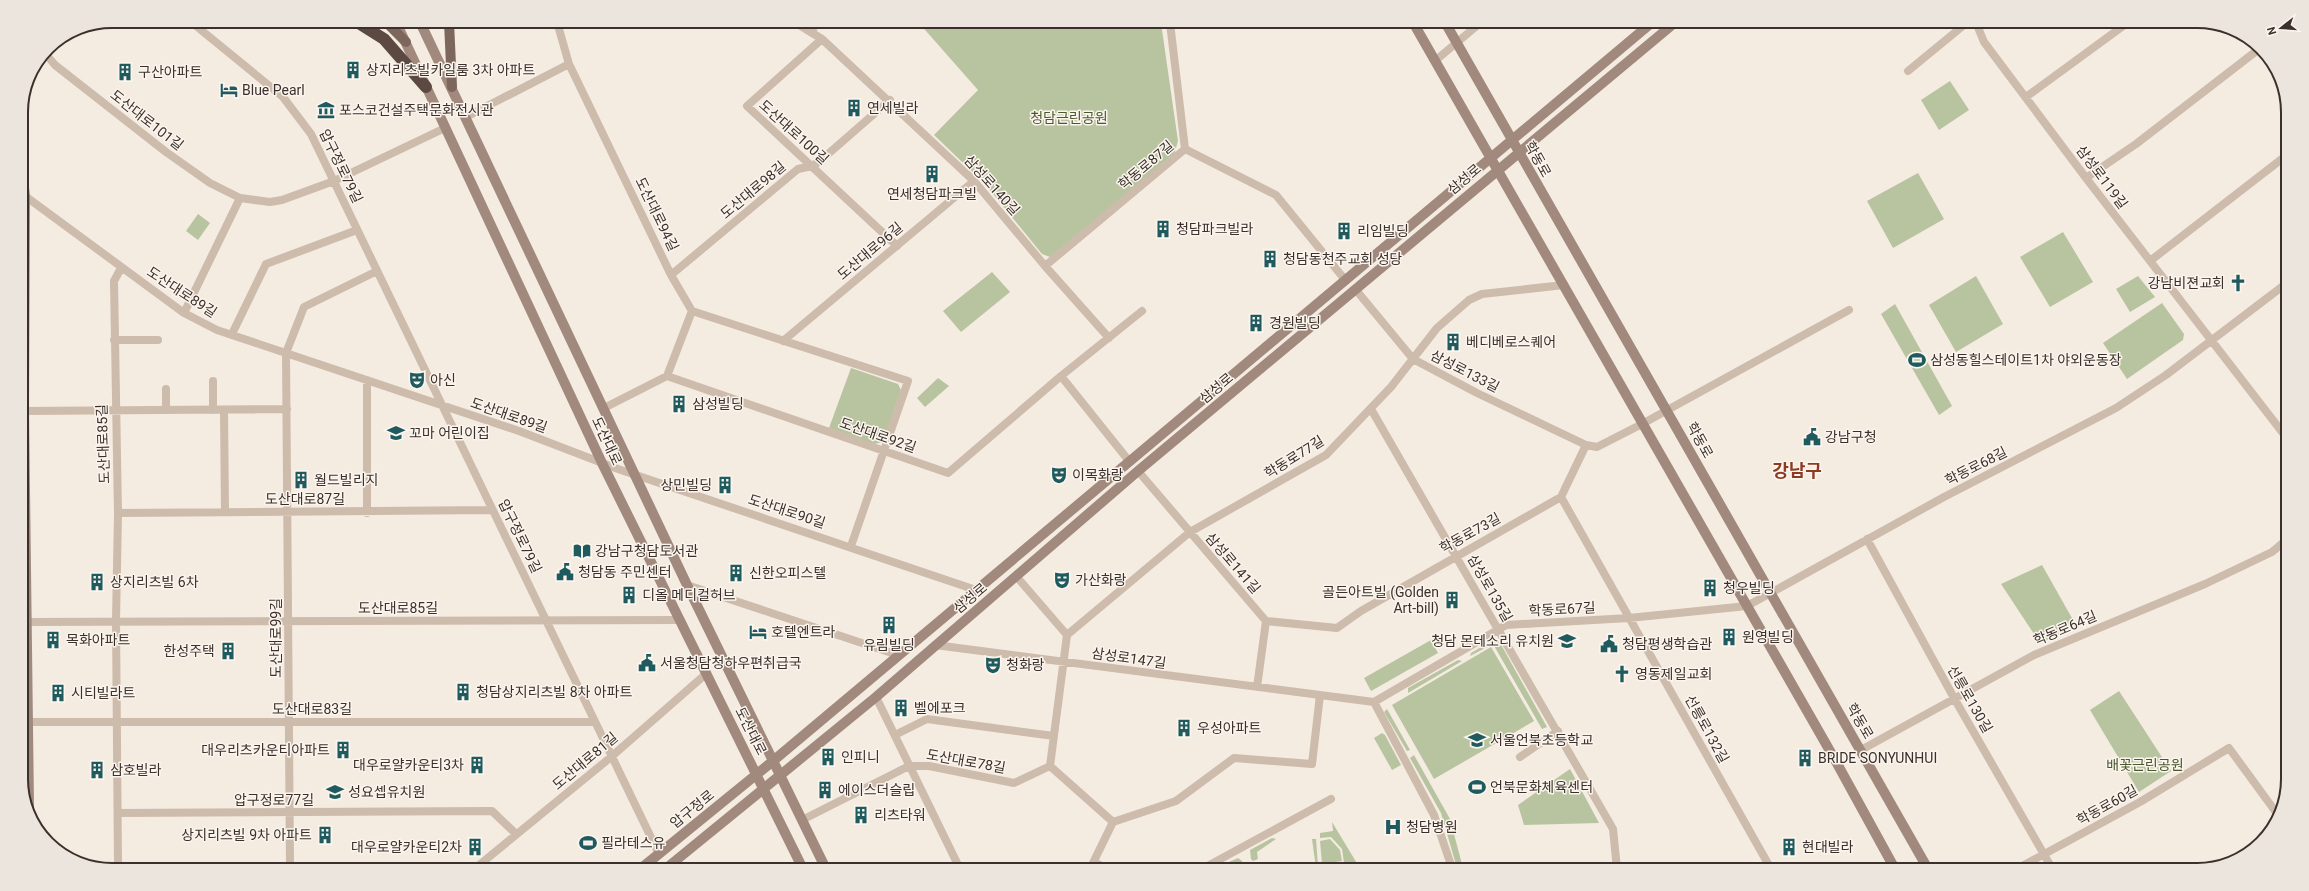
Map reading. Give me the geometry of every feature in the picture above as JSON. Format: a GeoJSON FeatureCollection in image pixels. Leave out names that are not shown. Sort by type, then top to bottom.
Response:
{"type":"FeatureCollection","features":[{"type":"Feature","properties":{"kind":"highway"},"geometry":{"type":"LineString","coordinates":[[367,28],[384,39],[426,87]]}},
{"type":"Feature","properties":{"kind":"main road"},"geometry":{"type":"LineString","coordinates":[[392,28],[406,42]]}},
{"type":"Feature","properties":{"kind":"main road","name":"도산대로"},"geometry":{"type":"LineString","coordinates":[[399,28],[602,463],[800,863]]}},
{"type":"Feature","properties":{"kind":"main road","name":"도산대로"},"geometry":{"type":"LineString","coordinates":[[423,28],[687,586],[823,863]]}},
{"type":"Feature","properties":{"kind":"main road"},"geometry":{"type":"LineString","coordinates":[[448,28],[452,87]]}},
{"type":"Feature","properties":{"kind":"main road"},"geometry":{"type":"LineString","coordinates":[[1416,28],[1436,60],[1496,170],[1564,285],[1747,606],[1892,863]]}},
{"type":"Feature","properties":{"kind":"main road","name":"학동로"},"geometry":{"type":"LineString","coordinates":[[1448,28],[1663,413],[1771,593],[1925,863]]}},
{"type":"Feature","properties":{"kind":"main road","name":"삼성로"},"geometry":{"type":"LineString","coordinates":[[757,774],[1129,461],[1346,281],[1644,28]]}},
{"type":"Feature","properties":{"kind":"main road","name":"삼성로"},"geometry":{"type":"LineString","coordinates":[[781,775],[876,697],[1138,471],[1356,290],[1496,170],[1668,28]]}},
{"type":"Feature","properties":{"kind":"main road"},"geometry":{"type":"LineString","coordinates":[[28,722],[29,789]]}},
{"type":"Feature","properties":{"kind":"main road","name":"압구정로"},"geometry":{"type":"LineString","coordinates":[[648,863],[757,774]]}},
{"type":"Feature","properties":{"kind":"main road"},"geometry":{"type":"LineString","coordinates":[[674,863],[781,775]]}},
{"type":"Feature","properties":{"kind":"street","name":"압구정로79길"},"geometry":{"type":"LineString","coordinates":[[199,28],[283,97],[311,134],[659,854]]}},
{"type":"Feature","properties":{"kind":"street","name":"도산대로94길"},"geometry":{"type":"LineString","coordinates":[[559,28],[569,64],[671,275],[692,311]]}},
{"type":"Feature","properties":{"kind":"street","name":"삼성로140길"},"geometry":{"type":"LineString","coordinates":[[804,28],[822,39],[890,100],[974,181],[1045,266],[1109,338]]}},
{"type":"Feature","properties":{"kind":"street"},"geometry":{"type":"LineString","coordinates":[[812,33],[813,28]]}},
{"type":"Feature","properties":{"kind":"street","name":"학동로87길"},"geometry":{"type":"LineString","coordinates":[[1045,266],[1185,149],[1171,28]]}},
{"type":"Feature","properties":{"kind":"street"},"geometry":{"type":"LineString","coordinates":[[1436,60],[1474,28]]}},
{"type":"Feature","properties":{"kind":"street"},"geometry":{"type":"LineString","coordinates":[[1908,71],[1960,28]]}},
{"type":"Feature","properties":{"kind":"street","name":"삼성로119길"},"geometry":{"type":"LineString","coordinates":[[1978,28],[1984,42],[2086,178],[2281,431]]}},
{"type":"Feature","properties":{"kind":"street"},"geometry":{"type":"LineString","coordinates":[[2026,97],[2120,28]]}},
{"type":"Feature","properties":{"kind":"street","name":"도산대로100길"},"geometry":{"type":"LineString","coordinates":[[822,39],[746,106],[897,246]]}},
{"type":"Feature","properties":{"kind":"street"},"geometry":{"type":"LineString","coordinates":[[2086,178],[2136,144],[2256,52]]}},
{"type":"Feature","properties":{"kind":"street","name":"도산대로101길"},"geometry":{"type":"LineString","coordinates":[[48,57],[56,65],[166,152],[210,183],[240,198],[270,202],[282,200],[334,181],[445,128]]}},
{"type":"Feature","properties":{"kind":"street"},"geometry":{"type":"LineString","coordinates":[[466,117],[569,64]]}},
{"type":"Feature","properties":{"kind":"street","name":"도산대로98길"},"geometry":{"type":"LineString","coordinates":[[671,275],[798,169],[812,166],[840,145],[890,100]]}},
{"type":"Feature","properties":{"kind":"street"},"geometry":{"type":"LineString","coordinates":[[1185,149],[1276,195],[1346,281]]}},
{"type":"Feature","properties":{"kind":"street"},"geometry":{"type":"LineString","coordinates":[[2150,261],[2281,160]]}},
{"type":"Feature","properties":{"kind":"street","name":"도산대로96길"},"geometry":{"type":"LineString","coordinates":[[783,341],[974,181]]}},
{"type":"Feature","properties":{"kind":"street","name":"도산대로89길"},"geometry":{"type":"LineString","coordinates":[[28,198],[184,313],[217,330],[520,431],[618,469]]}},
{"type":"Feature","properties":{"kind":"street"},"geometry":{"type":"LineString","coordinates":[[184,313],[240,198]]}},
{"type":"Feature","properties":{"kind":"street"},"geometry":{"type":"LineString","coordinates":[[232,334],[266,264],[357,230]]}},
{"type":"Feature","properties":{"kind":"street","name":"도산대로85길"},"geometry":{"type":"LineString","coordinates":[[116,622],[118,513],[115,410],[114,281],[121,268]]}},
{"type":"Feature","properties":{"kind":"street","name":"도산대로99길"},"geometry":{"type":"LineString","coordinates":[[290,863],[289,512],[286,353],[304,307],[378,271]]}},
{"type":"Feature","properties":{"kind":"street","name":"학동로77길"},"geometry":{"type":"LineString","coordinates":[[1067,635],[1190,532],[1326,455],[1371,408],[1414,359],[1437,328],[1469,300],[1482,294],[1564,285]]}},
{"type":"Feature","properties":{"kind":"street","name":"학동로68길"},"geometry":{"type":"LineString","coordinates":[[1747,606],[1867,539],[2116,408],[2166,375],[2281,288]]}},
{"type":"Feature","properties":{"kind":"street","name":"삼성로133길"},"geometry":{"type":"LineString","coordinates":[[1356,290],[1414,359],[1477,393],[1586,445]]}},
{"type":"Feature","properties":{"kind":"street"},"geometry":{"type":"LineString","coordinates":[[1561,497],[1586,445],[1597,447],[1642,424],[1849,310]]}},
{"type":"Feature","properties":{"kind":"street"},"geometry":{"type":"LineString","coordinates":[[604,408],[666,376],[692,311],[908,382],[851,546]]}},
{"type":"Feature","properties":{"kind":"street"},"geometry":{"type":"LineString","coordinates":[[1109,338],[1142,311]]}},
{"type":"Feature","properties":{"kind":"street","name":"도산대로92길"},"geometry":{"type":"LineString","coordinates":[[666,376],[948,473],[1061,376],[1109,338]]}},
{"type":"Feature","properties":{"kind":"street"},"geometry":{"type":"LineString","coordinates":[[114,340],[158,340]]}},
{"type":"Feature","properties":{"kind":"street"},"geometry":{"type":"LineString","coordinates":[[1061,376],[1129,461]]}},
{"type":"Feature","properties":{"kind":"street"},"geometry":{"type":"LineString","coordinates":[[367,380],[367,513]]}},
{"type":"Feature","properties":{"kind":"street"},"geometry":{"type":"LineString","coordinates":[[213,381],[213,410]]}},
{"type":"Feature","properties":{"kind":"street"},"geometry":{"type":"LineString","coordinates":[[166,389],[166,410]]}},
{"type":"Feature","properties":{"kind":"street","name":"삼성로135길"},"geometry":{"type":"LineString","coordinates":[[1371,408],[1614,829],[1617,863]]}},
{"type":"Feature","properties":{"kind":"street"},"geometry":{"type":"LineString","coordinates":[[28,411],[287,409]]}},
{"type":"Feature","properties":{"kind":"street"},"geometry":{"type":"LineString","coordinates":[[224,410],[225,512]]}},
{"type":"Feature","properties":{"kind":"street","name":"도산대로90길"},"geometry":{"type":"LineString","coordinates":[[618,469],[851,546],[976,590]]}},
{"type":"Feature","properties":{"kind":"street","name":"삼성로141길"},"geometry":{"type":"LineString","coordinates":[[1138,471],[1266,621]]}},
{"type":"Feature","properties":{"kind":"street","name":"학동로73길"},"geometry":{"type":"LineString","coordinates":[[1266,621],[1337,628],[1361,611],[1561,497]]}},
{"type":"Feature","properties":{"kind":"street","name":"선릉로132길"},"geometry":{"type":"LineString","coordinates":[[1561,497],[1768,863]]}},
{"type":"Feature","properties":{"kind":"street","name":"도산대로87길"},"geometry":{"type":"LineString","coordinates":[[118,513],[367,513],[492,510]]}},
{"type":"Feature","properties":{"kind":"street","name":"선릉로130길"},"geometry":{"type":"LineString","coordinates":[[1867,539],[1954,698],[2049,863]]}},
{"type":"Feature","properties":{"kind":"street","name":"학동로64길"},"geometry":{"type":"LineString","coordinates":[[1861,750],[2034,655],[2205,584],[2272,552],[2281,544]]}},
{"type":"Feature","properties":{"kind":"street"},"geometry":{"type":"LineString","coordinates":[[1016,576],[1067,635],[1050,766],[1113,822]]}},
{"type":"Feature","properties":{"kind":"street"},"geometry":{"type":"LineString","coordinates":[[687,586],[898,655]]}},
{"type":"Feature","properties":{"kind":"street","name":"학동로67길"},"geometry":{"type":"LineString","coordinates":[[1374,702],[1498,628],[1513,625],[1629,618],[1747,606]]}},
{"type":"Feature","properties":{"kind":"street","name":"도산대로85길"},"geometry":{"type":"LineString","coordinates":[[28,622],[679,620]]}},
{"type":"Feature","properties":{"kind":"street"},"geometry":{"type":"LineString","coordinates":[[1257,687],[1266,621]]}},
{"type":"Feature","properties":{"kind":"street"},"geometry":{"type":"LineString","coordinates":[[116,622],[118,863]]}},
{"type":"Feature","properties":{"kind":"street","name":"삼성로147길"},"geometry":{"type":"LineString","coordinates":[[935,645],[1374,702]]}},
{"type":"Feature","properties":{"kind":"street","name":"도산대로81길"},"geometry":{"type":"LineString","coordinates":[[482,863],[611,757],[707,673]]}},
{"type":"Feature","properties":{"kind":"street"},"geometry":{"type":"LineString","coordinates":[[1093,863],[1113,822],[1176,801],[1234,758],[1312,764],[1320,694]]}},
{"type":"Feature","properties":{"kind":"street"},"geometry":{"type":"LineString","coordinates":[[876,697],[957,863]]}},
{"type":"Feature","properties":{"kind":"street"},"geometry":{"type":"LineString","coordinates":[[1374,702],[1434,815],[1450,863]]}},
{"type":"Feature","properties":{"kind":"street"},"geometry":{"type":"LineString","coordinates":[[895,736],[927,719],[1054,736]]}},
{"type":"Feature","properties":{"kind":"street","name":"도산대로83길"},"geometry":{"type":"LineString","coordinates":[[28,722],[595,722]]}},
{"type":"Feature","properties":{"kind":"street"},"geometry":{"type":"LineString","coordinates":[[1520,757],[1558,732]]}},
{"type":"Feature","properties":{"kind":"street","name":"학동로60길"},"geometry":{"type":"LineString","coordinates":[[2028,863],[2140,802],[2229,748],[2275,811]]}},
{"type":"Feature","properties":{"kind":"street","name":"도산대로78길"},"geometry":{"type":"LineString","coordinates":[[802,820],[909,766],[929,766],[1014,783],[1050,766]]}},
{"type":"Feature","properties":{"kind":"street"},"geometry":{"type":"LineString","coordinates":[[1213,863],[1330,799]]}},
{"type":"Feature","properties":{"kind":"street","name":"압구정로77길"},"geometry":{"type":"LineString","coordinates":[[118,813],[492,812],[516,834]]}},
{"type":"Feature","properties":{"kind":"green space","name":"청담근린공원"},"geometry":{"type":"Polygon","coordinates":[[[923,28],[1162,28],[1178,141],[1174,155],[1050,257],[1042,254],[985,184],[934,135],[978,90],[923,28]]]}},
{"type":"Feature","properties":{"kind":"green space"},"geometry":{"type":"Polygon","coordinates":[[[1950,81],[1969,110],[1939,130],[1921,100],[1950,81]]]}},
{"type":"Feature","properties":{"kind":"green space"},"geometry":{"type":"Polygon","coordinates":[[[1918,173],[1944,219],[1893,248],[1867,201],[1918,173]]]}},
{"type":"Feature","properties":{"kind":"green space"},"geometry":{"type":"Polygon","coordinates":[[[198,214],[210,223],[198,240],[186,231],[198,214]]]}},
{"type":"Feature","properties":{"kind":"green space"},"geometry":{"type":"Polygon","coordinates":[[[2063,232],[2093,282],[2050,307],[2020,257],[2063,232]]]}},
{"type":"Feature","properties":{"kind":"green space"},"geometry":{"type":"Polygon","coordinates":[[[992,272],[1010,292],[961,332],[943,311],[992,272]]]}},
{"type":"Feature","properties":{"kind":"green space"},"geometry":{"type":"Polygon","coordinates":[[[1976,276],[2003,324],[1956,352],[1929,305],[1976,276]]]}},
{"type":"Feature","properties":{"kind":"green space"},"geometry":{"type":"Polygon","coordinates":[[[2138,276],[2155,297],[2130,312],[2116,289],[2138,276]]]}},
{"type":"Feature","properties":{"kind":"green space"},"geometry":{"type":"Polygon","coordinates":[[[2162,303],[2184,334],[2183,340],[2127,379],[2103,343],[2162,303]]]}},
{"type":"Feature","properties":{"kind":"green space","name":"삼성동힐스테이트1차 야외운동장"},"geometry":{"type":"Polygon","coordinates":[[[1895,304],[1952,406],[1939,415],[1881,314],[1895,304]]]}},
{"type":"Feature","properties":{"kind":"green space"},"geometry":{"type":"Polygon","coordinates":[[[851,368],[898,384],[901,390],[883,442],[874,444],[829,428],[851,368]]]}},
{"type":"Feature","properties":{"kind":"green space"},"geometry":{"type":"Polygon","coordinates":[[[938,378],[949,386],[925,407],[917,398],[938,378]]]}},
{"type":"Feature","properties":{"kind":"green space"},"geometry":{"type":"Polygon","coordinates":[[[2042,565],[2077,627],[2040,643],[2001,584],[2042,565]]]}},
{"type":"Feature","properties":{"kind":"green space"},"geometry":{"type":"Polygon","coordinates":[[[1431,640],[1438,653],[1371,691],[1364,678],[1431,640]]]}},
{"type":"Feature","properties":{"kind":"green space"},"geometry":{"type":"Polygon","coordinates":[[[1493,640],[1499,641],[1547,727],[1542,729],[1493,644],[1470,656],[1471,653],[1493,640]]]}},
{"type":"Feature","properties":{"kind":"green space"},"geometry":{"type":"Polygon","coordinates":[[[1491,647],[1534,721],[1434,779],[1392,705],[1491,647]]]}},
{"type":"Feature","properties":{"kind":"green space"},"geometry":{"type":"Polygon","coordinates":[[[1458,660],[1462,661],[1408,693],[1408,688],[1458,660]]]}},
{"type":"Feature","properties":{"kind":"green space","name":"배꽃근린공원"},"geometry":{"type":"Polygon","coordinates":[[[2119,691],[2171,771],[2139,792],[2090,710],[2119,691]]]}},
{"type":"Feature","properties":{"kind":"green space"},"geometry":{"type":"Polygon","coordinates":[[[1387,709],[1410,750],[1407,751],[1384,712],[1387,709]]]}},
{"type":"Feature","properties":{"kind":"green space"},"geometry":{"type":"Polygon","coordinates":[[[1382,733],[1385,735],[1401,765],[1392,770],[1374,738],[1382,733]]]}},
{"type":"Feature","properties":{"kind":"green space"},"geometry":{"type":"Polygon","coordinates":[[[1414,755],[1450,819],[1462,863],[1456,863],[1441,813],[1410,758],[1414,755]]]}},
{"type":"Feature","properties":{"kind":"green space"},"geometry":{"type":"Polygon","coordinates":[[[1570,769],[1599,823],[1524,825],[1518,805],[1570,769]]]}},
{"type":"Feature","properties":{"kind":"green space"},"geometry":{"type":"Polygon","coordinates":[[[1332,822],[1357,863],[1344,863],[1342,849],[1331,837],[1320,838],[1320,833],[1333,831],[1332,822]]]}},
{"type":"Feature","properties":{"kind":"green space"},"geometry":{"type":"Polygon","coordinates":[[[1272,838],[1276,839],[1257,852],[1258,859],[1253,861],[1251,859],[1250,850],[1272,838]]]}},
{"type":"Feature","properties":{"kind":"green space"},"geometry":{"type":"Polygon","coordinates":[[[1312,839],[1316,839],[1318,863],[1315,863],[1312,839]]]}},
{"type":"Feature","properties":{"kind":"green space"},"geometry":{"type":"Polygon","coordinates":[[[1330,839],[1340,850],[1342,861],[1322,863],[1320,841],[1330,839]]]}},
{"type":"Feature","properties":{"kind":"green space"},"geometry":{"type":"Polygon","coordinates":[[[1238,858],[1242,861],[1242,863],[1229,863],[1238,858]]]}},
{"type":"Feature","properties":{"kind":"place","name":"상지리츠빌카일룸 3차 아파트"},"geometry":{"type":"Point","coordinates":[353,70]}},
{"type":"Feature","properties":{"kind":"place","name":"구산아파트"},"geometry":{"type":"Point","coordinates":[125,72]}},
{"type":"Feature","properties":{"kind":"place","name":"Blue Pearl"},"geometry":{"type":"Point","coordinates":[229,90]}},
{"type":"Feature","properties":{"kind":"place","name":"연세빌라"},"geometry":{"type":"Point","coordinates":[854,108]}},
{"type":"Feature","properties":{"kind":"place","name":"포스코건설주택문화전시관"},"geometry":{"type":"Point","coordinates":[326,110]}},
{"type":"Feature","properties":{"kind":"place","name":"연세청담파크빌"},"geometry":{"type":"Point","coordinates":[932,174]}},
{"type":"Feature","properties":{"kind":"place","name":"청담파크빌라"},"geometry":{"type":"Point","coordinates":[1163,229]}},
{"type":"Feature","properties":{"kind":"place","name":"리임빌딩"},"geometry":{"type":"Point","coordinates":[1344,231]}},
{"type":"Feature","properties":{"kind":"place","name":"청담동천주교회 성당"},"geometry":{"type":"Point","coordinates":[1270,259]}},
{"type":"Feature","properties":{"kind":"place","name":"강남비젼교회"},"geometry":{"type":"Point","coordinates":[2238,283]}},
{"type":"Feature","properties":{"kind":"place","name":"경원빌딩"},"geometry":{"type":"Point","coordinates":[1256,323]}},
{"type":"Feature","properties":{"kind":"place","name":"베디베로스퀘어"},"geometry":{"type":"Point","coordinates":[1453,342]}},
{"type":"Feature","properties":{"kind":"place","name":"삼성동힐스테이트1차 야외운동장"},"geometry":{"type":"Point","coordinates":[1917,360]}},
{"type":"Feature","properties":{"kind":"place","name":"아신"},"geometry":{"type":"Point","coordinates":[417,380]}},
{"type":"Feature","properties":{"kind":"place","name":"삼성빌딩"},"geometry":{"type":"Point","coordinates":[679,404]}},
{"type":"Feature","properties":{"kind":"place","name":"꼬마 어린이집"},"geometry":{"type":"Point","coordinates":[396,433]}},
{"type":"Feature","properties":{"kind":"place","name":"강남구청"},"geometry":{"type":"Point","coordinates":[1812,437]}},
{"type":"Feature","properties":{"kind":"place","name":"이목화랑"},"geometry":{"type":"Point","coordinates":[1059,475]}},
{"type":"Feature","properties":{"kind":"place","name":"월드빌리지"},"geometry":{"type":"Point","coordinates":[301,480]}},
{"type":"Feature","properties":{"kind":"place","name":"상민빌딩"},"geometry":{"type":"Point","coordinates":[725,485]}},
{"type":"Feature","properties":{"kind":"place","name":"강남구청담도서관"},"geometry":{"type":"Point","coordinates":[582,551]}},
{"type":"Feature","properties":{"kind":"place","name":"청담동 주민센터"},"geometry":{"type":"Point","coordinates":[565,572]}},
{"type":"Feature","properties":{"kind":"place","name":"신한오피스텔"},"geometry":{"type":"Point","coordinates":[736,573]}},
{"type":"Feature","properties":{"kind":"place","name":"가산화랑"},"geometry":{"type":"Point","coordinates":[1062,580]}},
{"type":"Feature","properties":{"kind":"place","name":"상지리츠빌 6차"},"geometry":{"type":"Point","coordinates":[97,582]}},
{"type":"Feature","properties":{"kind":"place","name":"청우빌딩"},"geometry":{"type":"Point","coordinates":[1710,588]}},
{"type":"Feature","properties":{"kind":"place","name":"디올 메디컬허브"},"geometry":{"type":"Point","coordinates":[629,595]}},
{"type":"Feature","properties":{"kind":"place","name":"골든아트빌 (Golden Art-bill)"},"geometry":{"type":"Point","coordinates":[1452,600]}},
{"type":"Feature","properties":{"kind":"place","name":"유림빌딩"},"geometry":{"type":"Point","coordinates":[889,625]}},
{"type":"Feature","properties":{"kind":"place","name":"호텔엔트라"},"geometry":{"type":"Point","coordinates":[758,632]}},
{"type":"Feature","properties":{"kind":"place","name":"원영빌딩"},"geometry":{"type":"Point","coordinates":[1729,637]}},
{"type":"Feature","properties":{"kind":"place","name":"목화아파트"},"geometry":{"type":"Point","coordinates":[53,640]}},
{"type":"Feature","properties":{"kind":"place","name":"청담 몬테소리 유치원"},"geometry":{"type":"Point","coordinates":[1567,641]}},
{"type":"Feature","properties":{"kind":"place","name":"청담평생학습관"},"geometry":{"type":"Point","coordinates":[1609,644]}},
{"type":"Feature","properties":{"kind":"place","name":"한성주택"},"geometry":{"type":"Point","coordinates":[228,651]}},
{"type":"Feature","properties":{"kind":"place","name":"서울청담청하우편취급국"},"geometry":{"type":"Point","coordinates":[647,663]}},
{"type":"Feature","properties":{"kind":"place","name":"청화랑"},"geometry":{"type":"Point","coordinates":[993,665]}},
{"type":"Feature","properties":{"kind":"place","name":"영동제일교회"},"geometry":{"type":"Point","coordinates":[1622,674]}},
{"type":"Feature","properties":{"kind":"place","name":"청담상지리츠빌 8차 아파트"},"geometry":{"type":"Point","coordinates":[463,692]}},
{"type":"Feature","properties":{"kind":"place","name":"시티빌라트"},"geometry":{"type":"Point","coordinates":[58,693]}},
{"type":"Feature","properties":{"kind":"place","name":"벨에포크"},"geometry":{"type":"Point","coordinates":[901,708]}},
{"type":"Feature","properties":{"kind":"place","name":"우성아파트"},"geometry":{"type":"Point","coordinates":[1184,728]}},
{"type":"Feature","properties":{"kind":"place","name":"서울언북초등학교"},"geometry":{"type":"Point","coordinates":[1477,740]}},
{"type":"Feature","properties":{"kind":"place","name":"대우리츠카운티아파트"},"geometry":{"type":"Point","coordinates":[343,750]}},
{"type":"Feature","properties":{"kind":"place","name":"인피니"},"geometry":{"type":"Point","coordinates":[828,757]}},
{"type":"Feature","properties":{"kind":"place","name":"BRIDE SONYUNHUI"},"geometry":{"type":"Point","coordinates":[1805,758]}},
{"type":"Feature","properties":{"kind":"place","name":"대우로얄카운티3차"},"geometry":{"type":"Point","coordinates":[477,765]}},
{"type":"Feature","properties":{"kind":"place","name":"삼호빌라"},"geometry":{"type":"Point","coordinates":[97,770]}},
{"type":"Feature","properties":{"kind":"place","name":"언북문화체육센터"},"geometry":{"type":"Point","coordinates":[1477,787]}},
{"type":"Feature","properties":{"kind":"place","name":"에이스더슬립"},"geometry":{"type":"Point","coordinates":[825,790]}},
{"type":"Feature","properties":{"kind":"place","name":"성요셉유치원"},"geometry":{"type":"Point","coordinates":[335,792]}},
{"type":"Feature","properties":{"kind":"place","name":"리츠타워"},"geometry":{"type":"Point","coordinates":[861,815]}},
{"type":"Feature","properties":{"kind":"place","name":"청담병원"},"geometry":{"type":"Point","coordinates":[1393,827]}},
{"type":"Feature","properties":{"kind":"place","name":"상지리츠빌 9차 아파트"},"geometry":{"type":"Point","coordinates":[325,835]}},
{"type":"Feature","properties":{"kind":"place","name":"필라테스유"},"geometry":{"type":"Point","coordinates":[588,843]}},
{"type":"Feature","properties":{"kind":"place","name":"대우로얄카운티2차"},"geometry":{"type":"Point","coordinates":[475,847]}},
{"type":"Feature","properties":{"kind":"place","name":"현대빌라"},"geometry":{"type":"Point","coordinates":[1789,847]}},
{"type":"Feature","properties":{"kind":"district","name":"강남구"},"geometry":{"type":"Point","coordinates":[1797,470]}}]}
